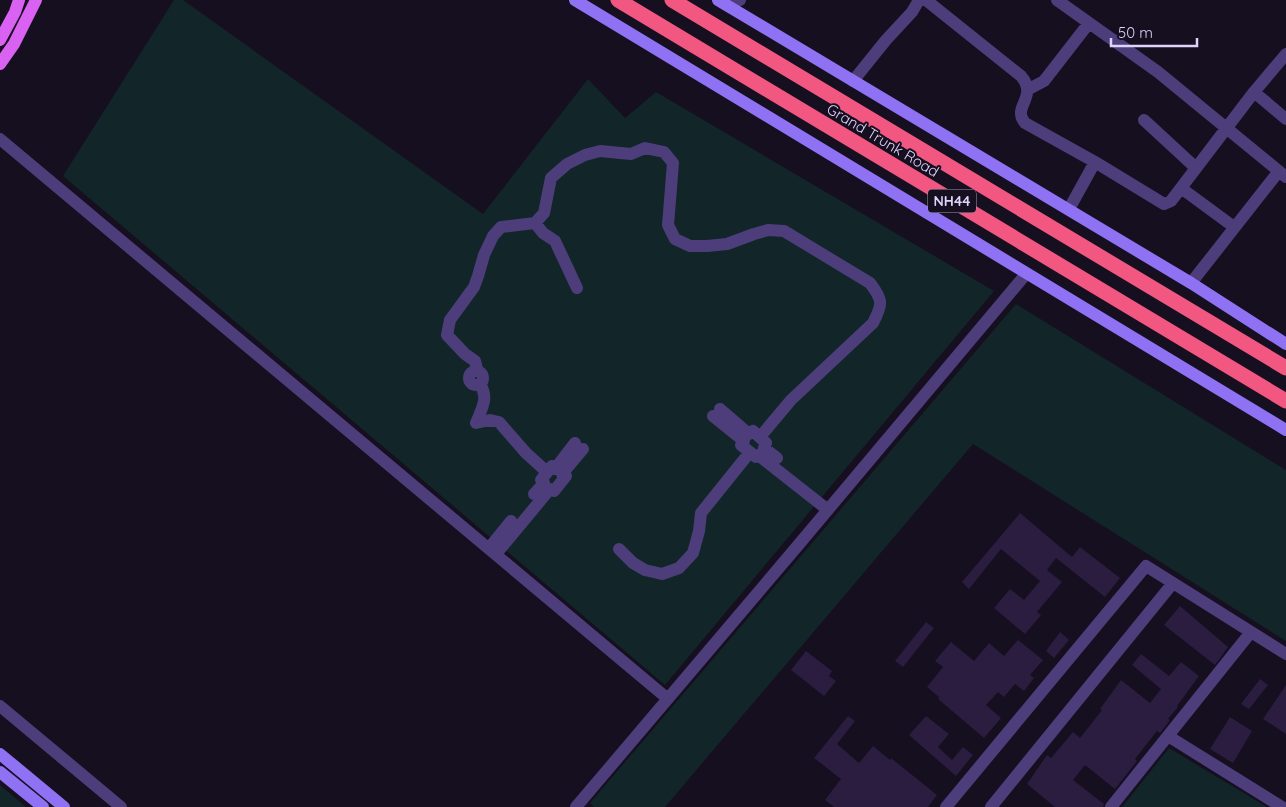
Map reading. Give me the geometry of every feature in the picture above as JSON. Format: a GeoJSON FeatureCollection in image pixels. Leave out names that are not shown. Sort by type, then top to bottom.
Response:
{"type":"FeatureCollection","features":[{"type":"Feature","properties":{"kind":"highway","name":"Grand Trunk Road"},"geometry":{"type":"LineString","coordinates":[[618,0],[1286,401]]}},
{"type":"Feature","properties":{"kind":"highway","name":"Grand Trunk Road"},"geometry":{"type":"LineString","coordinates":[[672,0],[1286,368]]}},
{"type":"Feature","properties":{"kind":"main road"},"geometry":{"type":"LineString","coordinates":[[0,40],[15,12],[19,0]]}},
{"type":"Feature","properties":{"kind":"main road"},"geometry":{"type":"LineString","coordinates":[[0,64],[14,44],[36,0]]}},
{"type":"Feature","properties":{"kind":"street"},"geometry":{"type":"LineString","coordinates":[[575,0],[1286,430]]}},
{"type":"Feature","properties":{"kind":"street"},"geometry":{"type":"LineString","coordinates":[[723,3],[740,0]]}},
{"type":"Feature","properties":{"kind":"street"},"geometry":{"type":"LineString","coordinates":[[853,81],[886,40],[912,12],[919,0]]}},
{"type":"Feature","properties":{"kind":"street"},"geometry":{"type":"LineString","coordinates":[[926,0],[1026,82],[1028,89],[1020,113],[1025,123],[1096,162],[1164,204],[1171,200],[1181,188],[1254,92],[1286,54]]}},
{"type":"Feature","properties":{"kind":"street"},"geometry":{"type":"LineString","coordinates":[[1057,0],[1158,72],[1283,174],[1234,228],[1191,283]]}},
{"type":"Feature","properties":{"kind":"street"},"geometry":{"type":"LineString","coordinates":[[723,3],[1191,283],[1286,344]]}},
{"type":"Feature","properties":{"kind":"street"},"geometry":{"type":"LineString","coordinates":[[1028,89],[1044,81],[1089,23]]}},
{"type":"Feature","properties":{"kind":"street"},"geometry":{"type":"LineString","coordinates":[[1254,92],[1286,119]]}},
{"type":"Feature","properties":{"kind":"street"},"geometry":{"type":"LineString","coordinates":[[1144,120],[1196,168]]}},
{"type":"Feature","properties":{"kind":"street"},"geometry":{"type":"LineString","coordinates":[[0,139],[668,699]]}},
{"type":"Feature","properties":{"kind":"street"},"geometry":{"type":"LineString","coordinates":[[547,472],[499,422],[490,420],[476,423],[484,404],[485,392],[472,375],[477,369],[475,361],[465,354],[447,335],[450,320],[474,287],[484,255],[493,236],[501,227],[535,223],[544,213],[551,178],[568,164],[585,155],[600,151],[631,154],[645,148],[664,152],[673,163],[668,225],[676,239],[690,246],[708,246],[727,244],[768,230],[784,231],[870,283],[879,295],[880,309],[872,323],[797,394],[760,437]]}},
{"type":"Feature","properties":{"kind":"street"},"geometry":{"type":"LineString","coordinates":[[1068,210],[1096,162]]}},
{"type":"Feature","properties":{"kind":"street"},"geometry":{"type":"LineString","coordinates":[[1181,188],[1234,228]]}},
{"type":"Feature","properties":{"kind":"street"},"geometry":{"type":"LineString","coordinates":[[535,223],[543,233],[555,242],[577,288]]}},
{"type":"Feature","properties":{"kind":"street"},"geometry":{"type":"LineString","coordinates":[[576,807],[1026,274]]}},
{"type":"Feature","properties":{"kind":"street"},"geometry":{"type":"LineString","coordinates":[[717,413],[749,434],[753,431],[766,443],[764,448],[830,507],[758,455],[756,457],[741,445],[744,441],[717,413]]}},
{"type":"Feature","properties":{"kind":"street"},"geometry":{"type":"LineString","coordinates":[[579,446],[562,474],[566,476],[554,491],[550,489],[492,551],[544,483],[541,480],[547,472],[552,466],[556,469],[579,446]]}},
{"type":"Feature","properties":{"kind":"street"},"geometry":{"type":"LineString","coordinates":[[619,549],[633,563],[645,570],[662,574],[679,568],[692,553],[699,530],[701,513],[750,452]]}},
{"type":"Feature","properties":{"kind":"street"},"geometry":{"type":"LineString","coordinates":[[946,807],[1146,566],[1286,654]]}},
{"type":"Feature","properties":{"kind":"street"},"geometry":{"type":"LineString","coordinates":[[991,807],[1173,583]]}},
{"type":"Feature","properties":{"kind":"street"},"geometry":{"type":"LineString","coordinates":[[1112,807],[1251,632]]}},
{"type":"Feature","properties":{"kind":"street"},"geometry":{"type":"LineString","coordinates":[[0,706],[121,807]]}},
{"type":"Feature","properties":{"kind":"street"},"geometry":{"type":"LineString","coordinates":[[1168,736],[1282,807]]}},
{"type":"Feature","properties":{"kind":"street"},"geometry":{"type":"LineString","coordinates":[[0,754],[64,807]]}},
{"type":"Feature","properties":{"kind":"street"},"geometry":{"type":"LineString","coordinates":[[0,772],[43,807]]}},
{"type":"Feature","properties":{"kind":"green space"},"geometry":{"type":"Polygon","coordinates":[[[174,0],[183,0],[483,214],[588,79],[625,118],[656,92],[994,291],[665,685],[63,176],[174,0]]]}},
{"type":"Feature","properties":{"kind":"green space"},"geometry":{"type":"Polygon","coordinates":[[[1016,304],[1286,470],[1286,641],[973,444],[665,807],[594,807],[590,803],[1016,304]]]}},
{"type":"Feature","properties":{"kind":"green space"},"geometry":{"type":"Polygon","coordinates":[[[1169,748],[1267,807],[1122,807],[1169,748]]]}},
{"type":"Feature","properties":{"kind":"green space"},"geometry":{"type":"Polygon","coordinates":[[[0,785],[26,807],[0,807],[0,785]]]}},
{"type":"Feature","properties":{"kind":"building"},"geometry":{"type":"Polygon","coordinates":[[[1020,513],[1072,557],[1080,547],[1120,578],[1105,597],[1056,558],[1047,570],[1062,582],[1037,612],[1041,615],[1025,634],[994,608],[1010,589],[1024,600],[1040,581],[1001,549],[969,589],[962,582],[1020,513]]]}},
{"type":"Feature","properties":{"kind":"building"},"geometry":{"type":"Polygon","coordinates":[[[1180,606],[1228,647],[1215,665],[1164,625],[1180,606]]]}},
{"type":"Feature","properties":{"kind":"building"},"geometry":{"type":"Polygon","coordinates":[[[926,622],[934,628],[903,667],[895,661],[926,622]]]}},
{"type":"Feature","properties":{"kind":"building"},"geometry":{"type":"Polygon","coordinates":[[[1060,632],[1069,640],[1054,658],[1046,651],[1060,632]]]}},
{"type":"Feature","properties":{"kind":"building"},"geometry":{"type":"Polygon","coordinates":[[[1018,640],[1043,660],[1030,675],[1034,678],[1024,691],[1015,684],[1004,697],[998,692],[986,705],[1001,718],[984,738],[938,699],[939,697],[927,687],[943,667],[935,661],[951,642],[974,661],[989,643],[1004,656],[1018,640]]]}},
{"type":"Feature","properties":{"kind":"building"},"geometry":{"type":"Polygon","coordinates":[[[806,651],[832,671],[829,676],[836,681],[824,696],[791,670],[806,651]]]}},
{"type":"Feature","properties":{"kind":"building"},"geometry":{"type":"Polygon","coordinates":[[[1141,654],[1169,676],[1181,662],[1199,676],[1168,719],[1170,720],[1160,733],[1157,731],[1115,789],[1085,765],[1073,780],[1104,804],[1103,807],[1055,807],[1027,784],[1047,755],[1051,758],[1073,732],[1080,738],[1102,710],[1100,709],[1121,680],[1150,703],[1161,689],[1132,665],[1141,654]]]}},
{"type":"Feature","properties":{"kind":"building"},"geometry":{"type":"Polygon","coordinates":[[[1260,679],[1268,685],[1249,709],[1241,704],[1260,679]]]}},
{"type":"Feature","properties":{"kind":"building"},"geometry":{"type":"Polygon","coordinates":[[[1286,685],[1286,734],[1263,719],[1286,685]]]}},
{"type":"Feature","properties":{"kind":"building"},"geometry":{"type":"Polygon","coordinates":[[[848,716],[855,721],[837,744],[859,763],[873,746],[890,760],[891,758],[937,795],[928,807],[834,807],[825,800],[841,779],[814,758],[848,716]]]}},
{"type":"Feature","properties":{"kind":"building"},"geometry":{"type":"Polygon","coordinates":[[[926,716],[949,734],[938,747],[952,760],[963,747],[973,755],[956,776],[909,735],[926,716]]]}},
{"type":"Feature","properties":{"kind":"building"},"geometry":{"type":"Polygon","coordinates":[[[1230,717],[1252,731],[1233,763],[1210,749],[1230,717]]]}}]}
